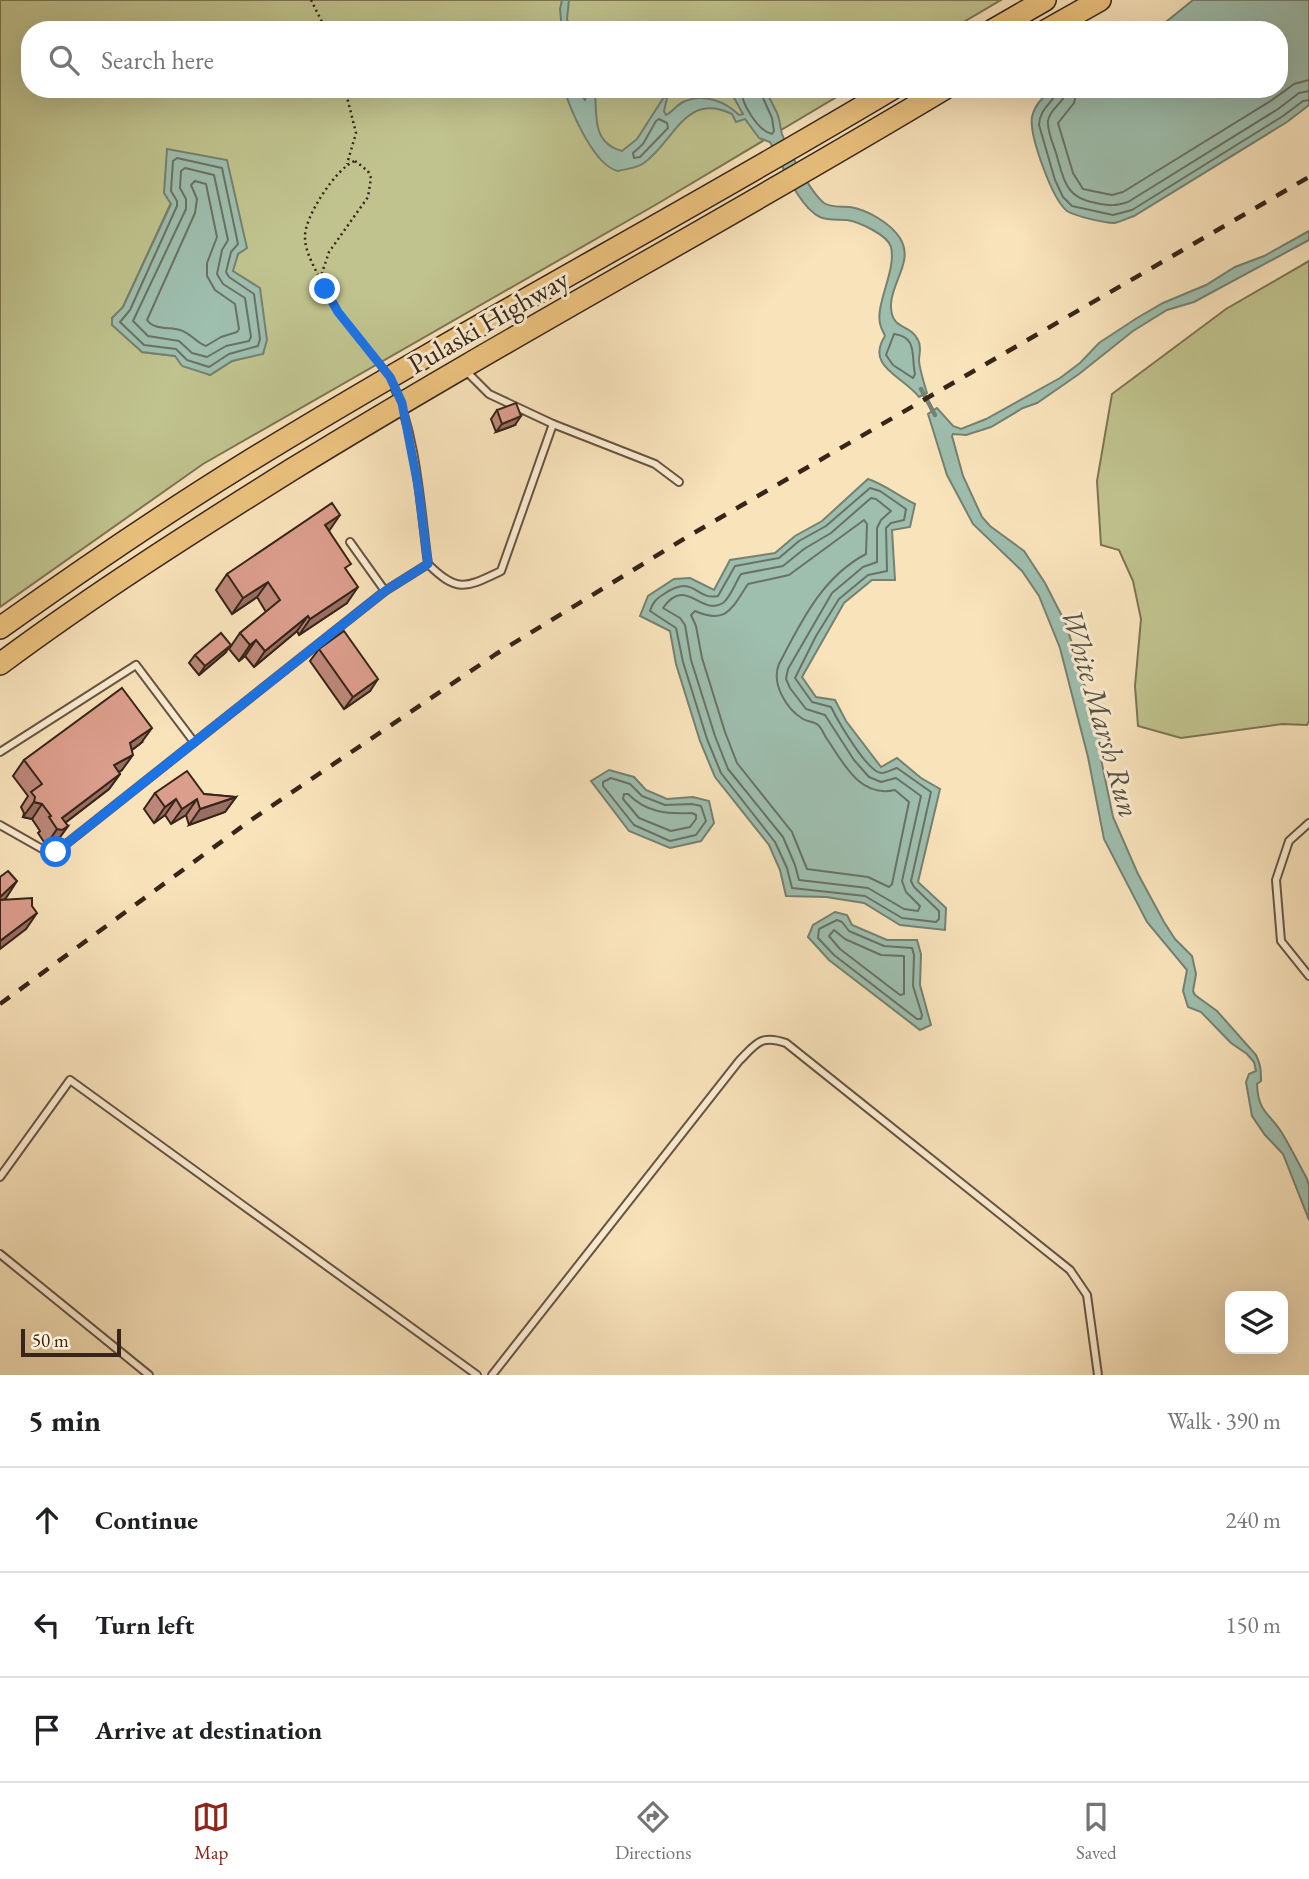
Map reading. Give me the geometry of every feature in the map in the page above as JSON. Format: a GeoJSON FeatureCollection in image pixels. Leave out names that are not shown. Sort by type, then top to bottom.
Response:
{"type":"FeatureCollection","features":[{"type":"Feature","properties":{"kind":"highway"},"geometry":{"type":"LineString","coordinates":[[1009,21],[1045,0]]}},
{"type":"Feature","properties":{"kind":"highway"},"geometry":{"type":"LineString","coordinates":[[1063,21],[1100,0]]}},
{"type":"Feature","properties":{"kind":"highway","name":"Pulaski Highway"},"geometry":{"type":"LineString","coordinates":[[0,628],[209,487],[390,377],[750,174],[877,98]]}},
{"type":"Feature","properties":{"kind":"highway","name":"Pulaski Highway"},"geometry":{"type":"LineString","coordinates":[[0,664],[150,559],[402,403],[928,98]]}},
{"type":"Feature","properties":{"kind":"lane"},"geometry":{"type":"LineString","coordinates":[[462,367],[489,394],[554,424],[655,464],[679,482]]}},
{"type":"Feature","properties":{"kind":"lane"},"geometry":{"type":"LineString","coordinates":[[390,377],[402,403],[418,486],[428,564],[447,579],[468,586],[501,571],[554,424]]}},
{"type":"Feature","properties":{"kind":"lane"},"geometry":{"type":"LineString","coordinates":[[350,542],[385,591]]}},
{"type":"Feature","properties":{"kind":"lane"},"geometry":{"type":"LineString","coordinates":[[0,825],[44,850],[56,852],[385,591],[428,564]]}},
{"type":"Feature","properties":{"kind":"lane"},"geometry":{"type":"LineString","coordinates":[[0,752],[136,665],[194,742]]}},
{"type":"Feature","properties":{"kind":"lane"},"geometry":{"type":"LineString","coordinates":[[1309,823],[1289,841],[1276,880],[1281,941],[1309,976]]}},
{"type":"Feature","properties":{"kind":"lane"},"geometry":{"type":"LineString","coordinates":[[492,1375],[739,1061],[757,1042],[766,1039],[786,1043],[1070,1270],[1087,1295],[1098,1375]]}},
{"type":"Feature","properties":{"kind":"lane"},"geometry":{"type":"LineString","coordinates":[[0,1177],[70,1080],[477,1375]]}},
{"type":"Feature","properties":{"kind":"lane"},"geometry":{"type":"LineString","coordinates":[[0,1254],[149,1375]]}},
{"type":"Feature","properties":{"kind":"path"},"geometry":{"type":"LineString","coordinates":[[311,0],[322,21]]}},
{"type":"Feature","properties":{"kind":"path"},"geometry":{"type":"LineString","coordinates":[[347,98],[356,133],[346,164],[317,204],[306,226],[305,243],[338,312],[390,377]]}},
{"type":"Feature","properties":{"kind":"path"},"geometry":{"type":"LineString","coordinates":[[320,279],[329,252],[366,203],[371,189],[368,171],[355,161],[346,164]]}},
{"type":"Feature","properties":{"kind":"green space"},"geometry":{"type":"Polygon","coordinates":[[[0,0],[1001,0],[965,21],[21,21],[21,98],[835,98],[657,204],[203,464],[0,607],[0,0]],[[171,203],[123,307],[113,318],[142,352],[175,356],[210,375],[232,361],[263,353],[232,271],[238,254],[171,203]]]}},
{"type":"Feature","properties":{"kind":"green space"},"geometry":{"type":"Polygon","coordinates":[[[1309,261],[1309,721],[1307,725],[1282,724],[1181,738],[1138,726],[1135,686],[1141,619],[1133,581],[1119,550],[1101,545],[1097,481],[1112,394],[1226,309],[1309,261]]]}},
{"type":"Feature","properties":{"kind":"water"},"geometry":{"type":"Polygon","coordinates":[[[562,0],[569,0],[568,21],[561,21],[562,0]]]}},
{"type":"Feature","properties":{"kind":"water"},"geometry":{"type":"Polygon","coordinates":[[[1193,0],[1309,0],[1309,105],[1287,122],[1134,216],[1109,223],[1067,211],[1049,181],[1034,138],[1032,117],[1043,98],[1288,98],[1288,21],[1167,21],[1193,0]]]}},
{"type":"Feature","properties":{"kind":"water"},"geometry":{"type":"Polygon","coordinates":[[[567,98],[595,98],[600,134],[612,147],[622,151],[637,139],[663,98],[667,98],[664,111],[666,115],[683,102],[706,98],[728,106],[739,115],[743,114],[734,98],[770,98],[789,150],[819,198],[830,206],[850,207],[871,214],[885,222],[900,238],[905,255],[892,296],[892,313],[897,323],[915,335],[919,343],[919,361],[927,393],[919,397],[888,370],[880,356],[880,347],[885,336],[879,319],[880,309],[892,257],[889,242],[859,223],[823,218],[812,212],[798,195],[770,142],[759,138],[745,119],[736,122],[732,114],[716,109],[703,109],[682,122],[644,163],[618,171],[609,167],[592,149],[567,98]]]}},
{"type":"Feature","properties":{"kind":"water"},"geometry":{"type":"Polygon","coordinates":[[[167,149],[227,160],[247,248],[238,254],[233,271],[260,288],[267,340],[263,354],[232,361],[210,375],[182,366],[175,356],[142,352],[112,325],[112,318],[123,307],[171,204],[164,193],[167,149]]]}},
{"type":"Feature","properties":{"kind":"water","name":"White Marsh Run"},"geometry":{"type":"Polygon","coordinates":[[[1309,231],[1309,240],[1194,302],[1167,310],[1133,331],[1037,403],[991,427],[966,435],[952,436],[963,476],[982,517],[1024,551],[1045,583],[1066,624],[1100,737],[1101,759],[1113,817],[1138,874],[1164,922],[1175,939],[1192,956],[1196,974],[1193,991],[1195,995],[1217,1011],[1256,1055],[1261,1071],[1261,1081],[1257,1084],[1260,1101],[1265,1112],[1278,1126],[1307,1179],[1309,1220],[1283,1154],[1252,1116],[1246,1082],[1249,1074],[1256,1071],[1254,1062],[1201,1012],[1188,1007],[1183,991],[1187,970],[1147,922],[1104,839],[1088,757],[1060,648],[1039,596],[1022,571],[973,524],[947,475],[928,414],[937,408],[953,426],[961,429],[986,419],[1060,378],[1080,363],[1099,343],[1137,318],[1309,231]]]}},
{"type":"Feature","properties":{"kind":"water"},"geometry":{"type":"Polygon","coordinates":[[[868,479],[915,504],[910,527],[892,530],[895,580],[872,580],[844,603],[802,677],[816,697],[835,700],[846,721],[881,767],[897,758],[921,778],[940,789],[918,882],[946,908],[945,930],[900,925],[864,903],[826,897],[786,896],[780,870],[769,845],[715,777],[700,741],[676,664],[670,631],[640,616],[648,596],[674,579],[690,578],[714,590],[730,560],[775,553],[795,536],[822,521],[868,479]]]}},
{"type":"Feature","properties":{"kind":"water"},"geometry":{"type":"Polygon","coordinates":[[[609,770],[634,777],[646,790],[667,799],[693,797],[709,801],[714,823],[701,841],[670,848],[629,831],[591,781],[609,770]]]}},
{"type":"Feature","properties":{"kind":"water"},"geometry":{"type":"Polygon","coordinates":[[[835,912],[847,915],[852,925],[887,940],[917,940],[921,954],[920,985],[931,1025],[920,1030],[829,960],[808,937],[813,925],[835,912]]]}},
{"type":"Feature","properties":{"kind":"building"},"geometry":{"type":"Polygon","coordinates":[[[516,403],[521,416],[502,424],[497,410],[516,403]]]}},
{"type":"Feature","properties":{"kind":"building"},"geometry":{"type":"Polygon","coordinates":[[[332,503],[340,515],[325,525],[351,564],[345,568],[358,587],[310,619],[308,616],[265,651],[256,640],[250,645],[240,633],[280,600],[268,582],[243,598],[227,574],[332,503]]]}},
{"type":"Feature","properties":{"kind":"building"},"geometry":{"type":"Polygon","coordinates":[[[344,631],[378,679],[353,697],[319,649],[344,631]]]}},
{"type":"Feature","properties":{"kind":"building"},"geometry":{"type":"Polygon","coordinates":[[[221,633],[231,645],[205,666],[195,655],[221,633]]]}},
{"type":"Feature","properties":{"kind":"building"},"geometry":{"type":"Polygon","coordinates":[[[122,688],[152,728],[130,743],[133,755],[114,765],[120,774],[62,818],[68,826],[62,830],[57,829],[42,804],[34,802],[35,797],[31,792],[42,784],[24,760],[122,688]]]}},
{"type":"Feature","properties":{"kind":"building"},"geometry":{"type":"Polygon","coordinates":[[[187,771],[204,794],[236,797],[200,809],[197,799],[182,809],[176,799],[165,807],[155,793],[187,771]]]}},
{"type":"Feature","properties":{"kind":"building"},"geometry":{"type":"Polygon","coordinates":[[[8,871],[17,881],[0,897],[0,877],[8,871]]]}},
{"type":"Feature","properties":{"kind":"building"},"geometry":{"type":"Polygon","coordinates":[[[32,898],[32,906],[37,913],[0,941],[0,900],[32,898]]]}},
{"type":"Feature","properties":{"kind":"waterway","name":"White Marsh Run"},"geometry":{"type":"LineString","coordinates":[[921,389],[935,415]]}},
{"type":"Feature","properties":{"kind":"railway"},"geometry":{"type":"LineString","coordinates":[[0,1004],[251,820],[496,654],[687,537],[1309,177]]}},
{"type":"Feature","properties":{"kind":"route"},"geometry":{"type":"LineString","coordinates":[[56,852],[385,591],[428,564],[418,486],[402,403],[390,377],[338,312],[325,289]]}}]}
